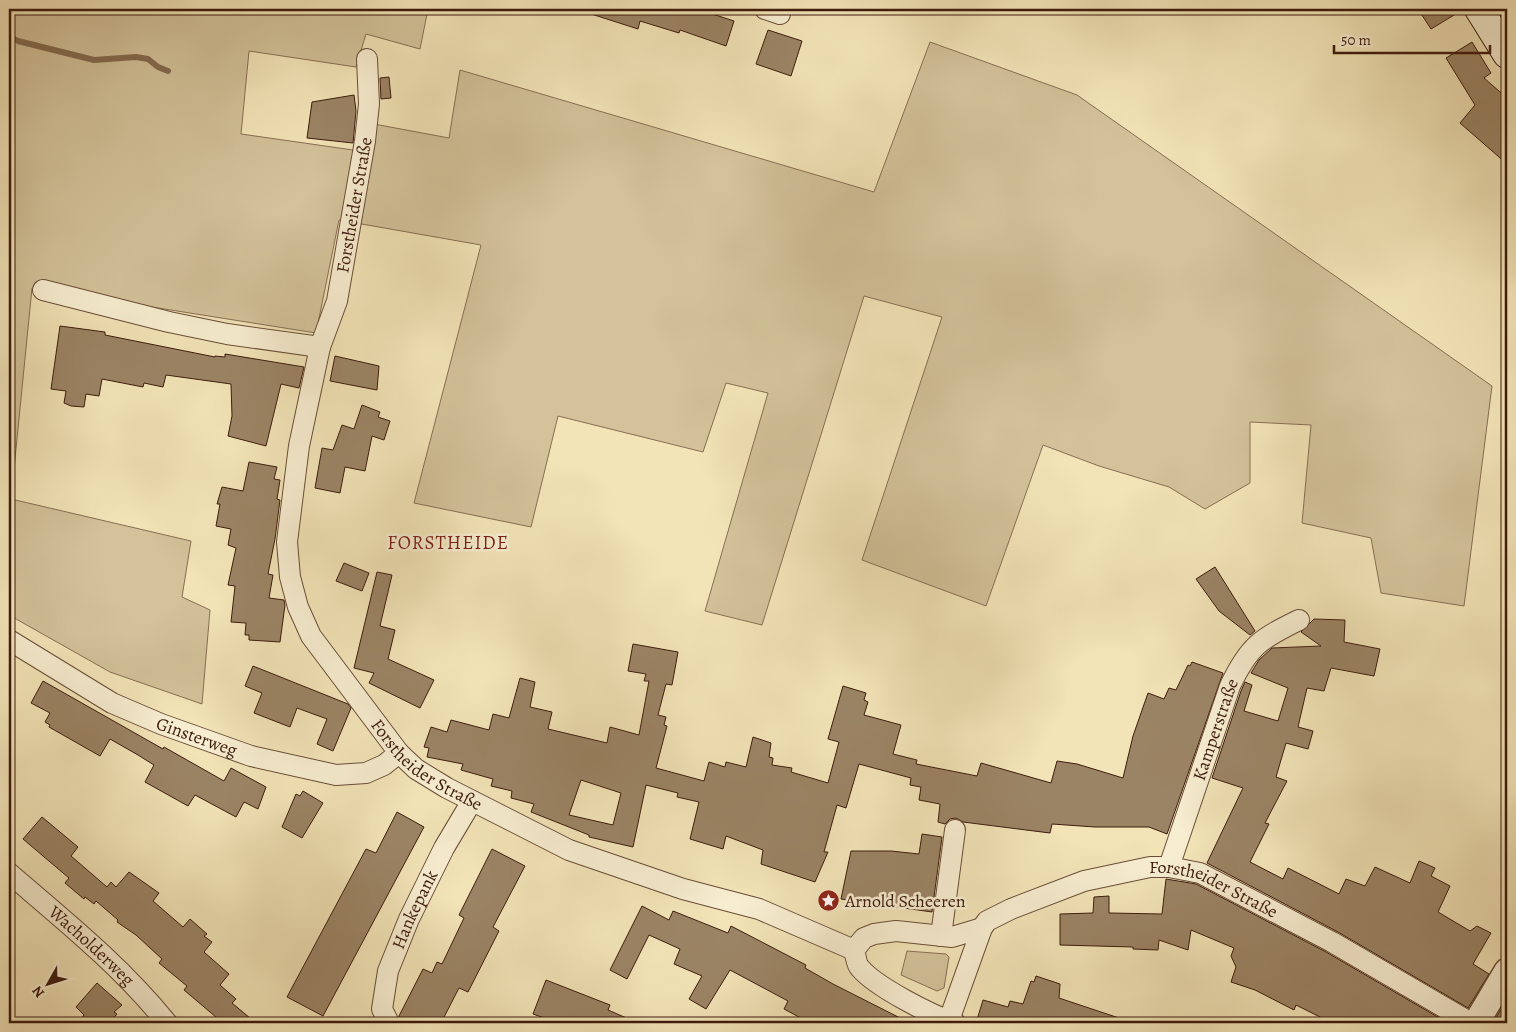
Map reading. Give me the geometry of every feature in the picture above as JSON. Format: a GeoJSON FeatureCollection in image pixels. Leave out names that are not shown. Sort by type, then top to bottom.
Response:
{"type":"FeatureCollection","features":[{"type":"Feature","properties":{"kind":"main road"},"geometry":{"type":"LineString","coordinates":[[1479,9],[1507,54]]}},
{"type":"Feature","properties":{"kind":"street","name":"Forstheider Straße"},"geometry":{"type":"LineString","coordinates":[[367,60],[369,104],[365,141],[337,301],[320,347],[294,478],[287,542],[290,577],[298,606],[311,636],[399,753],[416,769],[472,802],[569,850],[684,889],[759,909],[854,950],[864,938],[874,934],[896,931],[952,937],[982,928],[987,921],[1011,909],[1084,881],[1150,867],[1169,867],[1200,873],[1332,942],[1471,1023]]}},
{"type":"Feature","properties":{"kind":"street"},"geometry":{"type":"LineString","coordinates":[[44,290],[227,334],[320,347]]}},
{"type":"Feature","properties":{"kind":"street","name":"Kamperstraße"},"geometry":{"type":"LineString","coordinates":[[1169,867],[1230,686],[1243,659],[1271,634],[1299,620]]}},
{"type":"Feature","properties":{"kind":"street","name":"Ginsterweg"},"geometry":{"type":"LineString","coordinates":[[9,640],[112,703],[161,724],[250,756],[336,775],[366,773],[384,765],[399,753]]}},
{"type":"Feature","properties":{"kind":"street","name":"Hankepank"},"geometry":{"type":"LineString","coordinates":[[389,1023],[382,1009],[388,971],[409,918],[444,848],[472,802]]}},
{"type":"Feature","properties":{"kind":"street"},"geometry":{"type":"LineString","coordinates":[[941,936],[955,830]]}},
{"type":"Feature","properties":{"kind":"street","name":"Wacholderweg"},"geometry":{"type":"LineString","coordinates":[[9,873],[89,941],[129,979],[167,1023]]}},
{"type":"Feature","properties":{"kind":"street"},"geometry":{"type":"LineString","coordinates":[[854,950],[858,966],[869,977],[951,1023],[982,928]]}},
{"type":"Feature","properties":{"kind":"street"},"geometry":{"type":"LineString","coordinates":[[1476,1023],[1507,971]]}},
{"type":"Feature","properties":{"kind":"shaded area"},"geometry":{"type":"Polygon","coordinates":[[[9,9],[428,9],[420,49],[366,34],[356,67],[249,51],[241,134],[353,150],[374,150],[374,124],[449,138],[460,70],[874,192],[930,42],[1077,95],[1492,386],[1464,606],[1381,593],[1371,538],[1302,523],[1311,425],[1250,422],[1250,483],[1205,509],[1169,487],[1099,466],[1043,445],[986,606],[862,560],[942,317],[864,296],[762,625],[705,611],[768,393],[726,383],[703,452],[558,416],[531,527],[414,503],[481,245],[339,220],[316,333],[32,288],[11,499],[191,541],[182,597],[210,610],[202,704],[110,672],[9,615],[9,9]]]}},
{"type":"Feature","properties":{"kind":"shaded area"},"geometry":{"type":"Polygon","coordinates":[[[907,951],[946,954],[949,957],[944,988],[937,991],[901,975],[907,951]]]}},
{"type":"Feature","properties":{"kind":"building"},"geometry":{"type":"Polygon","coordinates":[[[585,9],[697,9],[734,21],[726,46],[680,30],[679,33],[640,21],[638,29],[585,12],[585,9]]]}},
{"type":"Feature","properties":{"kind":"building"},"geometry":{"type":"Polygon","coordinates":[[[1418,9],[1464,9],[1431,29],[1418,9]]]}},
{"type":"Feature","properties":{"kind":"building"},"geometry":{"type":"Polygon","coordinates":[[[768,30],[802,41],[791,76],[756,64],[768,30]]]}},
{"type":"Feature","properties":{"kind":"building"},"geometry":{"type":"Polygon","coordinates":[[[1472,42],[1491,73],[1484,78],[1507,98],[1507,164],[1460,123],[1475,105],[1446,58],[1472,42]]]}},
{"type":"Feature","properties":{"kind":"building"},"geometry":{"type":"Polygon","coordinates":[[[389,77],[391,98],[381,99],[380,78],[389,77]]]}},
{"type":"Feature","properties":{"kind":"building"},"geometry":{"type":"Polygon","coordinates":[[[354,95],[356,111],[353,143],[307,138],[312,102],[354,95]]]}},
{"type":"Feature","properties":{"kind":"building"},"geometry":{"type":"Polygon","coordinates":[[[60,326],[105,332],[105,335],[215,357],[225,357],[225,354],[304,367],[299,388],[281,384],[266,446],[228,436],[232,416],[231,384],[166,375],[163,387],[144,383],[143,387],[102,379],[99,396],[86,394],[84,407],[71,406],[64,403],[66,391],[51,389],[60,326]]]}},
{"type":"Feature","properties":{"kind":"building"},"geometry":{"type":"Polygon","coordinates":[[[335,356],[379,366],[377,390],[330,381],[335,356]]]}},
{"type":"Feature","properties":{"kind":"building"},"geometry":{"type":"Polygon","coordinates":[[[362,405],[380,412],[378,417],[390,421],[384,440],[372,436],[365,471],[345,467],[340,493],[315,488],[322,448],[333,450],[342,425],[354,429],[362,405]]]}},
{"type":"Feature","properties":{"kind":"building"},"geometry":{"type":"Polygon","coordinates":[[[249,462],[277,467],[274,479],[280,480],[277,499],[280,500],[268,574],[273,575],[269,598],[284,600],[285,605],[280,642],[249,640],[249,635],[245,635],[246,623],[231,622],[235,586],[228,585],[236,548],[228,545],[231,529],[216,526],[220,504],[217,504],[222,487],[243,491],[249,462]]]}},
{"type":"Feature","properties":{"kind":"building"},"geometry":{"type":"Polygon","coordinates":[[[344,563],[369,573],[362,591],[336,581],[344,563]]]}},
{"type":"Feature","properties":{"kind":"building"},"geometry":{"type":"Polygon","coordinates":[[[1215,567],[1255,631],[1250,635],[1219,611],[1196,579],[1215,567]]]}},
{"type":"Feature","properties":{"kind":"building"},"geometry":{"type":"Polygon","coordinates":[[[377,572],[392,575],[380,626],[395,630],[388,659],[434,680],[420,708],[369,683],[374,673],[354,668],[377,572]]]}},
{"type":"Feature","properties":{"kind":"building"},"geometry":{"type":"Polygon","coordinates":[[[1314,619],[1345,620],[1344,642],[1380,649],[1374,676],[1331,668],[1324,691],[1307,688],[1298,727],[1313,731],[1308,749],[1286,743],[1276,777],[1287,781],[1265,823],[1269,824],[1250,862],[1283,879],[1288,868],[1339,894],[1346,879],[1365,886],[1375,867],[1410,883],[1419,861],[1435,868],[1431,876],[1450,886],[1438,912],[1470,931],[1477,926],[1491,933],[1473,964],[1489,974],[1468,1008],[1338,932],[1207,863],[1243,788],[1212,778],[1241,691],[1245,682],[1252,685],[1244,711],[1278,721],[1288,688],[1251,673],[1259,660],[1272,648],[1321,646],[1301,632],[1314,619]]]}},
{"type":"Feature","properties":{"kind":"building"},"geometry":{"type":"Polygon","coordinates":[[[633,644],[678,652],[672,685],[666,684],[658,715],[666,717],[664,725],[667,726],[656,768],[704,781],[709,762],[725,767],[726,762],[746,767],[753,737],[771,743],[769,757],[773,758],[772,765],[792,768],[791,772],[828,783],[839,742],[828,739],[843,686],[866,693],[864,700],[868,702],[864,715],[901,725],[893,754],[917,760],[916,764],[977,776],[981,763],[1051,783],[1057,761],[1077,764],[1123,778],[1133,736],[1148,693],[1164,699],[1169,688],[1176,690],[1188,665],[1190,666],[1192,662],[1223,673],[1167,834],[1149,827],[1095,827],[1052,824],[1050,833],[963,822],[956,818],[950,819],[945,824],[938,822],[940,804],[919,800],[921,787],[910,785],[911,778],[859,764],[846,808],[837,805],[824,852],[828,852],[815,882],[761,864],[763,850],[726,836],[723,849],[690,839],[699,802],[677,797],[678,793],[646,785],[633,847],[589,837],[589,835],[531,812],[534,804],[511,798],[512,791],[491,786],[493,779],[461,770],[463,764],[427,757],[429,748],[424,747],[431,727],[447,732],[451,720],[489,730],[493,714],[509,718],[520,678],[535,682],[530,707],[552,712],[548,729],[607,743],[610,727],[639,735],[649,681],[644,681],[646,674],[628,671],[633,644]],[[581,780],[569,815],[613,825],[621,793],[581,780]]]}},
{"type":"Feature","properties":{"kind":"building"},"geometry":{"type":"Polygon","coordinates":[[[253,666],[348,704],[351,708],[333,751],[317,744],[327,719],[297,708],[290,727],[254,713],[262,693],[245,686],[253,666]]]}},
{"type":"Feature","properties":{"kind":"building"},"geometry":{"type":"Polygon","coordinates":[[[43,681],[224,781],[231,768],[266,787],[258,809],[244,802],[236,817],[195,795],[188,806],[145,782],[154,765],[110,739],[100,756],[49,727],[50,725],[45,722],[50,713],[31,703],[43,681]]]}},
{"type":"Feature","properties":{"kind":"building"},"geometry":{"type":"Polygon","coordinates":[[[303,791],[323,803],[302,838],[282,827],[296,794],[300,796],[303,791]]]}},
{"type":"Feature","properties":{"kind":"building"},"geometry":{"type":"Polygon","coordinates":[[[397,812],[424,827],[323,1016],[287,997],[366,849],[376,853],[397,812]]]}},
{"type":"Feature","properties":{"kind":"building"},"geometry":{"type":"Polygon","coordinates":[[[42,817],[78,847],[71,856],[107,887],[111,882],[116,887],[129,872],[159,893],[153,901],[183,927],[190,919],[207,934],[204,936],[212,942],[204,952],[229,974],[220,985],[236,999],[232,1003],[256,1023],[223,1023],[184,990],[187,986],[159,963],[162,959],[136,935],[117,922],[118,920],[96,901],[94,904],[85,897],[84,899],[65,883],[69,878],[23,839],[42,817]]]}},
{"type":"Feature","properties":{"kind":"building"},"geometry":{"type":"Polygon","coordinates":[[[922,834],[942,837],[932,912],[841,899],[851,851],[891,851],[919,854],[922,834]]]}},
{"type":"Feature","properties":{"kind":"building"},"geometry":{"type":"Polygon","coordinates":[[[492,849],[525,866],[493,927],[499,931],[468,992],[459,988],[441,1023],[401,1023],[399,1016],[423,969],[432,973],[437,962],[442,964],[464,918],[459,915],[492,849]]]}},
{"type":"Feature","properties":{"kind":"building"},"geometry":{"type":"Polygon","coordinates":[[[1166,879],[1196,884],[1326,952],[1448,1023],[1332,1023],[1296,1005],[1294,1010],[1255,990],[1231,982],[1236,967],[1231,956],[1234,948],[1191,930],[1188,950],[1159,940],[1158,950],[1133,949],[1133,947],[1060,945],[1060,914],[1093,913],[1094,897],[1109,896],[1109,913],[1162,914],[1166,879]]]}},
{"type":"Feature","properties":{"kind":"building"},"geometry":{"type":"Polygon","coordinates":[[[642,906],[669,920],[673,911],[728,933],[731,926],[806,965],[805,968],[833,984],[910,1023],[810,1023],[784,1009],[788,1001],[730,970],[706,1009],[689,999],[702,976],[674,964],[680,949],[649,935],[627,979],[610,970],[642,906]]]}},
{"type":"Feature","properties":{"kind":"building"},"geometry":{"type":"Polygon","coordinates":[[[1036,976],[1060,984],[1059,998],[1125,1020],[1125,1023],[976,1023],[983,1000],[1008,1007],[1010,1001],[1023,1004],[1031,981],[1034,982],[1036,976]]]}},
{"type":"Feature","properties":{"kind":"building"},"geometry":{"type":"Polygon","coordinates":[[[546,980],[610,1005],[608,1010],[638,1023],[558,1023],[533,1014],[546,980]]]}},
{"type":"Feature","properties":{"kind":"building"},"geometry":{"type":"Polygon","coordinates":[[[97,983],[122,1005],[114,1012],[117,1014],[109,1023],[77,1023],[84,1015],[76,1007],[97,983]]]}},
{"type":"Feature","properties":{"kind":"building"},"geometry":{"type":"Polygon","coordinates":[[[1507,999],[1507,1023],[1493,1023],[1507,999]]]}},
{"type":"Feature","properties":{"kind":"waterway"},"geometry":{"type":"LineString","coordinates":[[9,36],[18,41],[94,60],[136,57],[148,59],[158,67],[168,71]]}},
{"type":"Feature","properties":{"kind":"place","name":"Arnold Scheeren"},"geometry":{"type":"Point","coordinates":[829,901]}},
{"type":"Feature","properties":{"kind":"district","name":"FORSTHEIDE"},"geometry":{"type":"Point","coordinates":[448,543]}}]}
